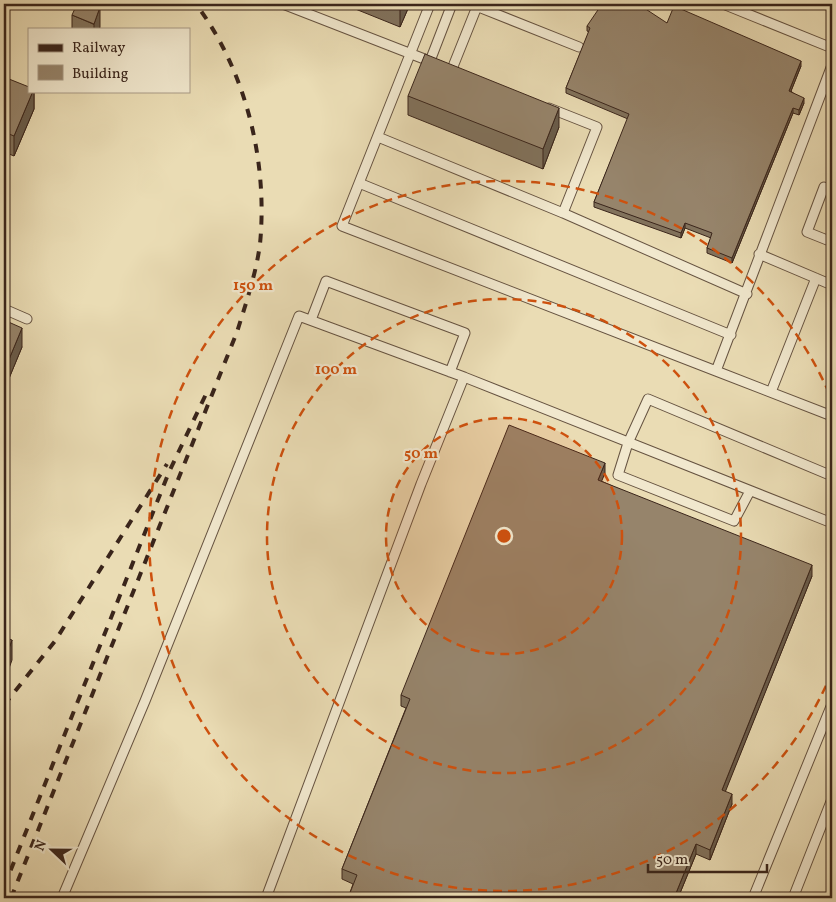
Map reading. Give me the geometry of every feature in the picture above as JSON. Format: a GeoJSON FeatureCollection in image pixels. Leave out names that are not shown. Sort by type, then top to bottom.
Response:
{"type":"FeatureCollection","features":[{"type":"Feature","properties":{"kind":"lane"},"geometry":{"type":"LineString","coordinates":[[283,4],[456,71],[475,5],[579,47]]}},
{"type":"Feature","properties":{"kind":"lane"},"geometry":{"type":"LineString","coordinates":[[430,4],[342,226],[832,416]]}},
{"type":"Feature","properties":{"kind":"lane"},"geometry":{"type":"LineString","coordinates":[[430,60],[452,4]]}},
{"type":"Feature","properties":{"kind":"lane"},"geometry":{"type":"LineString","coordinates":[[723,4],[832,48]]}},
{"type":"Feature","properties":{"kind":"lane"},"geometry":{"type":"LineString","coordinates":[[716,371],[747,294],[759,254],[832,65]]}},
{"type":"Feature","properties":{"kind":"lane"},"geometry":{"type":"LineString","coordinates":[[541,105],[597,127],[563,213]]}},
{"type":"Feature","properties":{"kind":"lane"},"geometry":{"type":"LineString","coordinates":[[378,137],[563,213],[747,294]]}},
{"type":"Feature","properties":{"kind":"lane"},"geometry":{"type":"LineString","coordinates":[[359,183],[731,335]]}},
{"type":"Feature","properties":{"kind":"lane"},"geometry":{"type":"LineString","coordinates":[[832,191],[824,188],[807,232],[832,242]]}},
{"type":"Feature","properties":{"kind":"lane"},"geometry":{"type":"LineString","coordinates":[[759,254],[832,285]]}},
{"type":"Feature","properties":{"kind":"lane"},"geometry":{"type":"LineString","coordinates":[[771,392],[816,278]]}},
{"type":"Feature","properties":{"kind":"lane"},"geometry":{"type":"LineString","coordinates":[[311,320],[326,281],[465,333],[450,372]]}},
{"type":"Feature","properties":{"kind":"lane"},"geometry":{"type":"LineString","coordinates":[[4,309],[27,319]]}},
{"type":"Feature","properties":{"kind":"lane"},"geometry":{"type":"LineString","coordinates":[[62,898],[148,691],[299,316],[464,377],[832,524]]}},
{"type":"Feature","properties":{"kind":"lane"},"geometry":{"type":"LineString","coordinates":[[266,898],[418,493],[464,377]]}},
{"type":"Feature","properties":{"kind":"lane"},"geometry":{"type":"LineString","coordinates":[[750,491],[734,522],[618,475],[628,443],[648,399],[832,476]]}},
{"type":"Feature","properties":{"kind":"lane"},"geometry":{"type":"LineString","coordinates":[[753,898],[832,704]]}},
{"type":"Feature","properties":{"kind":"lane"},"geometry":{"type":"LineString","coordinates":[[793,898],[832,799]]}},
{"type":"Feature","properties":{"kind":"building"},"geometry":{"type":"Polygon","coordinates":[[[77,4],[91,4],[100,7],[94,24],[72,15],[77,4]]]}},
{"type":"Feature","properties":{"kind":"building"},"geometry":{"type":"Polygon","coordinates":[[[602,4],[638,4],[667,23],[674,6],[801,61],[789,91],[804,98],[799,110],[793,108],[732,258],[707,248],[712,233],[685,223],[681,233],[594,202],[629,114],[566,88],[590,28],[587,26],[602,4]]]}},
{"type":"Feature","properties":{"kind":"building"},"geometry":{"type":"Polygon","coordinates":[[[425,54],[559,108],[543,149],[408,96],[425,54]]]}},
{"type":"Feature","properties":{"kind":"building"},"geometry":{"type":"Polygon","coordinates":[[[4,77],[28,87],[28,92],[33,92],[14,136],[4,132],[4,77]]]}},
{"type":"Feature","properties":{"kind":"building"},"geometry":{"type":"Polygon","coordinates":[[[4,320],[22,328],[5,369],[4,368],[4,320]]]}},
{"type":"Feature","properties":{"kind":"building"},"geometry":{"type":"Polygon","coordinates":[[[509,425],[605,463],[598,480],[812,565],[722,790],[732,794],[710,850],[696,844],[674,898],[348,898],[357,875],[342,869],[410,699],[401,695],[509,425]]]}},
{"type":"Feature","properties":{"kind":"building"},"geometry":{"type":"Polygon","coordinates":[[[4,637],[12,640],[4,662],[4,637]]]}},
{"type":"Feature","properties":{"kind":"railway"},"geometry":{"type":"LineString","coordinates":[[11,898],[237,332],[256,266],[262,213],[256,149],[250,118],[228,58],[196,4]]}},
{"type":"Feature","properties":{"kind":"railway"},"geometry":{"type":"LineString","coordinates":[[4,887],[169,472],[207,392]]}},
{"type":"Feature","properties":{"kind":"railway"},"geometry":{"type":"LineString","coordinates":[[4,705],[55,641],[167,464]]}}]}
